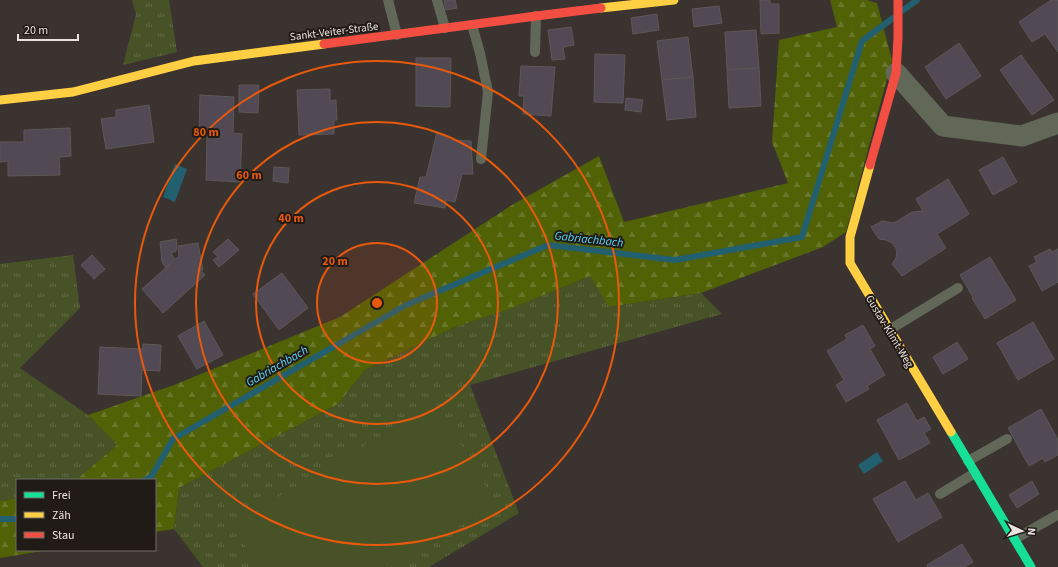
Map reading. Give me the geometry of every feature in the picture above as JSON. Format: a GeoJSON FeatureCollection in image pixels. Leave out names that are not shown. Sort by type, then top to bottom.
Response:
{"type":"FeatureCollection","features":[{"type":"Feature","properties":{"kind":"street","name":"Sankt-Veiter-Straße"},"geometry":{"type":"LineString","coordinates":[[0,100],[73,92],[194,61],[536,16],[674,0]]}},
{"type":"Feature","properties":{"kind":"street","name":"Gustav-Klimt-Weg"},"geometry":{"type":"LineString","coordinates":[[898,1],[896,73],[850,237],[850,263],[1031,567]]}},
{"type":"Feature","properties":{"kind":"street"},"geometry":{"type":"LineString","coordinates":[[896,73],[943,126],[1022,136],[1058,123]]}},
{"type":"Feature","properties":{"kind":"lane"},"geometry":{"type":"LineString","coordinates":[[388,0],[397,34]]}},
{"type":"Feature","properties":{"kind":"lane"},"geometry":{"type":"LineString","coordinates":[[437,0],[445,28]]}},
{"type":"Feature","properties":{"kind":"lane"},"geometry":{"type":"LineString","coordinates":[[535,52],[536,16]]}},
{"type":"Feature","properties":{"kind":"lane"},"geometry":{"type":"LineString","coordinates":[[472,25],[480,53],[488,92],[481,159]]}},
{"type":"Feature","properties":{"kind":"lane"},"geometry":{"type":"LineString","coordinates":[[889,330],[958,288]]}},
{"type":"Feature","properties":{"kind":"lane"},"geometry":{"type":"LineString","coordinates":[[968,462],[1007,439]]}},
{"type":"Feature","properties":{"kind":"lane"},"geometry":{"type":"LineString","coordinates":[[940,494],[975,473]]}},
{"type":"Feature","properties":{"kind":"lane"},"geometry":{"type":"LineString","coordinates":[[1015,539],[1057,516]]}},
{"type":"Feature","properties":{"kind":"green space"},"geometry":{"type":"Polygon","coordinates":[[[132,0],[169,0],[177,52],[123,65],[136,14],[132,0]]]}},
{"type":"Feature","properties":{"kind":"green space"},"geometry":{"type":"Polygon","coordinates":[[[830,0],[867,0],[877,3],[892,60],[846,232],[823,247],[701,293],[609,307],[590,276],[510,309],[455,327],[365,370],[338,404],[179,488],[174,529],[156,532],[156,479],[77,479],[117,445],[88,415],[174,385],[340,317],[512,205],[599,156],[624,222],[788,183],[772,142],[779,40],[837,27],[830,0]]]}},
{"type":"Feature","properties":{"kind":"green space"},"geometry":{"type":"Polygon","coordinates":[[[73,255],[80,308],[20,368],[88,415],[117,445],[77,479],[16,479],[16,498],[2,501],[0,500],[0,264],[73,255]]]}},
{"type":"Feature","properties":{"kind":"green space"},"geometry":{"type":"Polygon","coordinates":[[[590,276],[610,307],[701,293],[722,314],[470,385],[519,513],[429,567],[203,567],[174,529],[179,488],[338,404],[365,370],[455,327],[510,309],[590,276]]]}},
{"type":"Feature","properties":{"kind":"green space"},"geometry":{"type":"Polygon","coordinates":[[[436,403],[496,504],[390,567],[258,567],[233,524],[436,403]]]}},
{"type":"Feature","properties":{"kind":"green space"},"geometry":{"type":"Polygon","coordinates":[[[16,498],[16,551],[42,551],[0,558],[0,500],[2,501],[16,498]]]}},
{"type":"Feature","properties":{"kind":"water"},"geometry":{"type":"Polygon","coordinates":[[[175,164],[187,169],[175,202],[163,197],[175,164]]]}},
{"type":"Feature","properties":{"kind":"water"},"geometry":{"type":"Polygon","coordinates":[[[877,452],[883,461],[864,474],[858,465],[877,452]]]}},
{"type":"Feature","properties":{"kind":"building"},"geometry":{"type":"Polygon","coordinates":[[[444,0],[455,0],[457,8],[446,10],[444,0]]]}},
{"type":"Feature","properties":{"kind":"building"},"geometry":{"type":"Polygon","coordinates":[[[760,0],[770,0],[770,4],[779,4],[779,33],[761,34],[760,0]]]}},
{"type":"Feature","properties":{"kind":"building"},"geometry":{"type":"Polygon","coordinates":[[[1051,0],[1058,0],[1058,52],[1045,34],[1032,42],[1019,22],[1051,0]]]}},
{"type":"Feature","properties":{"kind":"building"},"geometry":{"type":"Polygon","coordinates":[[[719,6],[722,23],[694,27],[692,9],[719,6]]]}},
{"type":"Feature","properties":{"kind":"building"},"geometry":{"type":"Polygon","coordinates":[[[657,14],[659,30],[633,34],[631,18],[657,14]]]}},
{"type":"Feature","properties":{"kind":"building"},"geometry":{"type":"Polygon","coordinates":[[[571,27],[574,45],[563,47],[565,59],[552,60],[548,30],[571,27]]]}},
{"type":"Feature","properties":{"kind":"building"},"geometry":{"type":"Polygon","coordinates":[[[756,30],[759,68],[727,70],[725,32],[756,30]]]}},
{"type":"Feature","properties":{"kind":"building"},"geometry":{"type":"Polygon","coordinates":[[[688,37],[693,77],[662,80],[657,41],[688,37]]]}},
{"type":"Feature","properties":{"kind":"building"},"geometry":{"type":"Polygon","coordinates":[[[959,43],[981,76],[946,99],[925,67],[959,43]]]}},
{"type":"Feature","properties":{"kind":"building"},"geometry":{"type":"Polygon","coordinates":[[[595,54],[625,55],[623,103],[594,102],[595,54]]]}},
{"type":"Feature","properties":{"kind":"building"},"geometry":{"type":"Polygon","coordinates":[[[1021,55],[1054,100],[1032,115],[1000,70],[1021,55]]]}},
{"type":"Feature","properties":{"kind":"building"},"geometry":{"type":"Polygon","coordinates":[[[416,58],[451,58],[450,107],[416,106],[416,58]]]}},
{"type":"Feature","properties":{"kind":"building"},"geometry":{"type":"Polygon","coordinates":[[[521,66],[555,67],[551,116],[523,114],[524,96],[519,96],[521,66]]]}},
{"type":"Feature","properties":{"kind":"building"},"geometry":{"type":"Polygon","coordinates":[[[759,68],[761,106],[729,108],[727,70],[759,68]]]}},
{"type":"Feature","properties":{"kind":"building"},"geometry":{"type":"Polygon","coordinates":[[[693,77],[696,117],[667,120],[662,80],[693,77]]]}},
{"type":"Feature","properties":{"kind":"building"},"geometry":{"type":"Polygon","coordinates":[[[239,85],[259,85],[258,113],[239,112],[239,85]]]}},
{"type":"Feature","properties":{"kind":"building"},"geometry":{"type":"Polygon","coordinates":[[[330,89],[330,101],[336,100],[337,120],[334,120],[334,134],[299,135],[297,90],[330,89]]]}},
{"type":"Feature","properties":{"kind":"building"},"geometry":{"type":"Polygon","coordinates":[[[200,95],[234,97],[233,133],[242,134],[240,182],[206,180],[207,136],[199,136],[200,95]]]}},
{"type":"Feature","properties":{"kind":"building"},"geometry":{"type":"Polygon","coordinates":[[[626,98],[643,100],[641,112],[625,110],[626,98]]]}},
{"type":"Feature","properties":{"kind":"building"},"geometry":{"type":"Polygon","coordinates":[[[149,105],[154,142],[106,149],[101,119],[116,117],[116,110],[149,105]]]}},
{"type":"Feature","properties":{"kind":"building"},"geometry":{"type":"Polygon","coordinates":[[[70,128],[71,156],[59,157],[60,175],[8,176],[8,161],[0,162],[0,142],[24,142],[24,130],[70,128]]]}},
{"type":"Feature","properties":{"kind":"building"},"geometry":{"type":"Polygon","coordinates":[[[437,132],[450,140],[471,141],[473,174],[462,174],[455,202],[446,200],[445,208],[414,203],[420,177],[426,177],[437,132]]]}},
{"type":"Feature","properties":{"kind":"building"},"geometry":{"type":"Polygon","coordinates":[[[1003,157],[1017,182],[993,195],[979,170],[1003,157]]]}},
{"type":"Feature","properties":{"kind":"building"},"geometry":{"type":"Polygon","coordinates":[[[274,167],[289,168],[288,183],[273,181],[274,167]]]}},
{"type":"Feature","properties":{"kind":"building"},"geometry":{"type":"Polygon","coordinates":[[[948,179],[969,214],[937,234],[946,248],[902,276],[892,264],[896,258],[897,250],[892,243],[879,239],[871,227],[882,221],[894,223],[912,212],[923,211],[916,199],[948,179]]]}},
{"type":"Feature","properties":{"kind":"building"},"geometry":{"type":"Polygon","coordinates":[[[176,239],[176,251],[171,253],[175,260],[166,268],[162,262],[160,242],[176,239]]]}},
{"type":"Feature","properties":{"kind":"building"},"geometry":{"type":"Polygon","coordinates":[[[228,239],[239,250],[219,267],[213,260],[218,257],[213,252],[228,239]]]}},
{"type":"Feature","properties":{"kind":"building"},"geometry":{"type":"Polygon","coordinates":[[[198,243],[203,270],[200,270],[205,275],[163,313],[142,289],[179,256],[178,246],[198,243]]]}},
{"type":"Feature","properties":{"kind":"building"},"geometry":{"type":"Polygon","coordinates":[[[1050,249],[1052,252],[1058,249],[1058,282],[1042,291],[1029,266],[1037,262],[1034,257],[1050,249]]]}},
{"type":"Feature","properties":{"kind":"building"},"geometry":{"type":"Polygon","coordinates":[[[92,255],[105,269],[94,279],[81,265],[92,255]]]}},
{"type":"Feature","properties":{"kind":"building"},"geometry":{"type":"Polygon","coordinates":[[[990,257],[1016,300],[985,319],[960,275],[990,257]]]}},
{"type":"Feature","properties":{"kind":"building"},"geometry":{"type":"Polygon","coordinates":[[[282,273],[308,308],[279,330],[253,294],[282,273]]]}},
{"type":"Feature","properties":{"kind":"building"},"geometry":{"type":"Polygon","coordinates":[[[204,321],[223,355],[197,369],[178,336],[204,321]]]}},
{"type":"Feature","properties":{"kind":"building"},"geometry":{"type":"Polygon","coordinates":[[[1033,322],[1054,359],[1018,380],[997,343],[1033,322]]]}},
{"type":"Feature","properties":{"kind":"building"},"geometry":{"type":"Polygon","coordinates":[[[863,325],[875,346],[870,349],[885,375],[867,386],[869,389],[846,402],[836,385],[844,380],[827,351],[847,339],[845,335],[863,325]]]}},
{"type":"Feature","properties":{"kind":"building"},"geometry":{"type":"Polygon","coordinates":[[[957,342],[968,359],[943,374],[933,357],[957,342]]]}},
{"type":"Feature","properties":{"kind":"building"},"geometry":{"type":"Polygon","coordinates":[[[143,344],[161,345],[160,371],[142,370],[141,396],[98,394],[100,347],[143,349],[143,344]]]}},
{"type":"Feature","properties":{"kind":"building"},"geometry":{"type":"Polygon","coordinates":[[[907,403],[917,421],[924,417],[931,429],[924,433],[930,443],[899,460],[877,420],[907,403]]]}},
{"type":"Feature","properties":{"kind":"building"},"geometry":{"type":"Polygon","coordinates":[[[1041,409],[1058,440],[1058,455],[1045,462],[1043,458],[1029,466],[1008,428],[1041,409]]]}},
{"type":"Feature","properties":{"kind":"building"},"geometry":{"type":"Polygon","coordinates":[[[905,481],[916,500],[928,493],[942,517],[898,542],[873,499],[905,481]]]}},
{"type":"Feature","properties":{"kind":"building"},"geometry":{"type":"Polygon","coordinates":[[[1032,481],[1039,494],[1017,508],[1009,495],[1032,481]]]}},
{"type":"Feature","properties":{"kind":"building"},"geometry":{"type":"Polygon","coordinates":[[[962,544],[973,562],[964,567],[928,567],[927,565],[962,544]]]}},
{"type":"Feature","properties":{"kind":"waterway","name":"Gabriachbach"},"geometry":{"type":"LineString","coordinates":[[902,11],[917,0]]}},
{"type":"Feature","properties":{"kind":"waterway","name":"Gabriachbach"},"geometry":{"type":"LineString","coordinates":[[146,479],[151,477],[173,439],[406,305],[548,245],[675,260],[802,237],[862,41],[893,18]]}},
{"type":"Feature","properties":{"kind":"waterway","name":"Gabriachbach"},"geometry":{"type":"LineString","coordinates":[[0,519],[16,519]]}},
{"type":"Feature","properties":{"kind":"traffic: fast"},"geometry":{"type":"LineString","coordinates":[[951,432],[1031,567]]}},
{"type":"Feature","properties":{"kind":"traffic: slow"},"geometry":{"type":"LineString","coordinates":[[601,8],[674,0]]}},
{"type":"Feature","properties":{"kind":"traffic: slow"},"geometry":{"type":"LineString","coordinates":[[0,100],[73,92],[194,61],[324,44]]}},
{"type":"Feature","properties":{"kind":"traffic: slow"},"geometry":{"type":"LineString","coordinates":[[870,165],[850,237],[850,263],[951,432]]}},
{"type":"Feature","properties":{"kind":"traffic: jam"},"geometry":{"type":"LineString","coordinates":[[870,165],[896,73],[898,0]]}},
{"type":"Feature","properties":{"kind":"traffic: jam"},"geometry":{"type":"LineString","coordinates":[[324,44],[601,8]]}}]}
